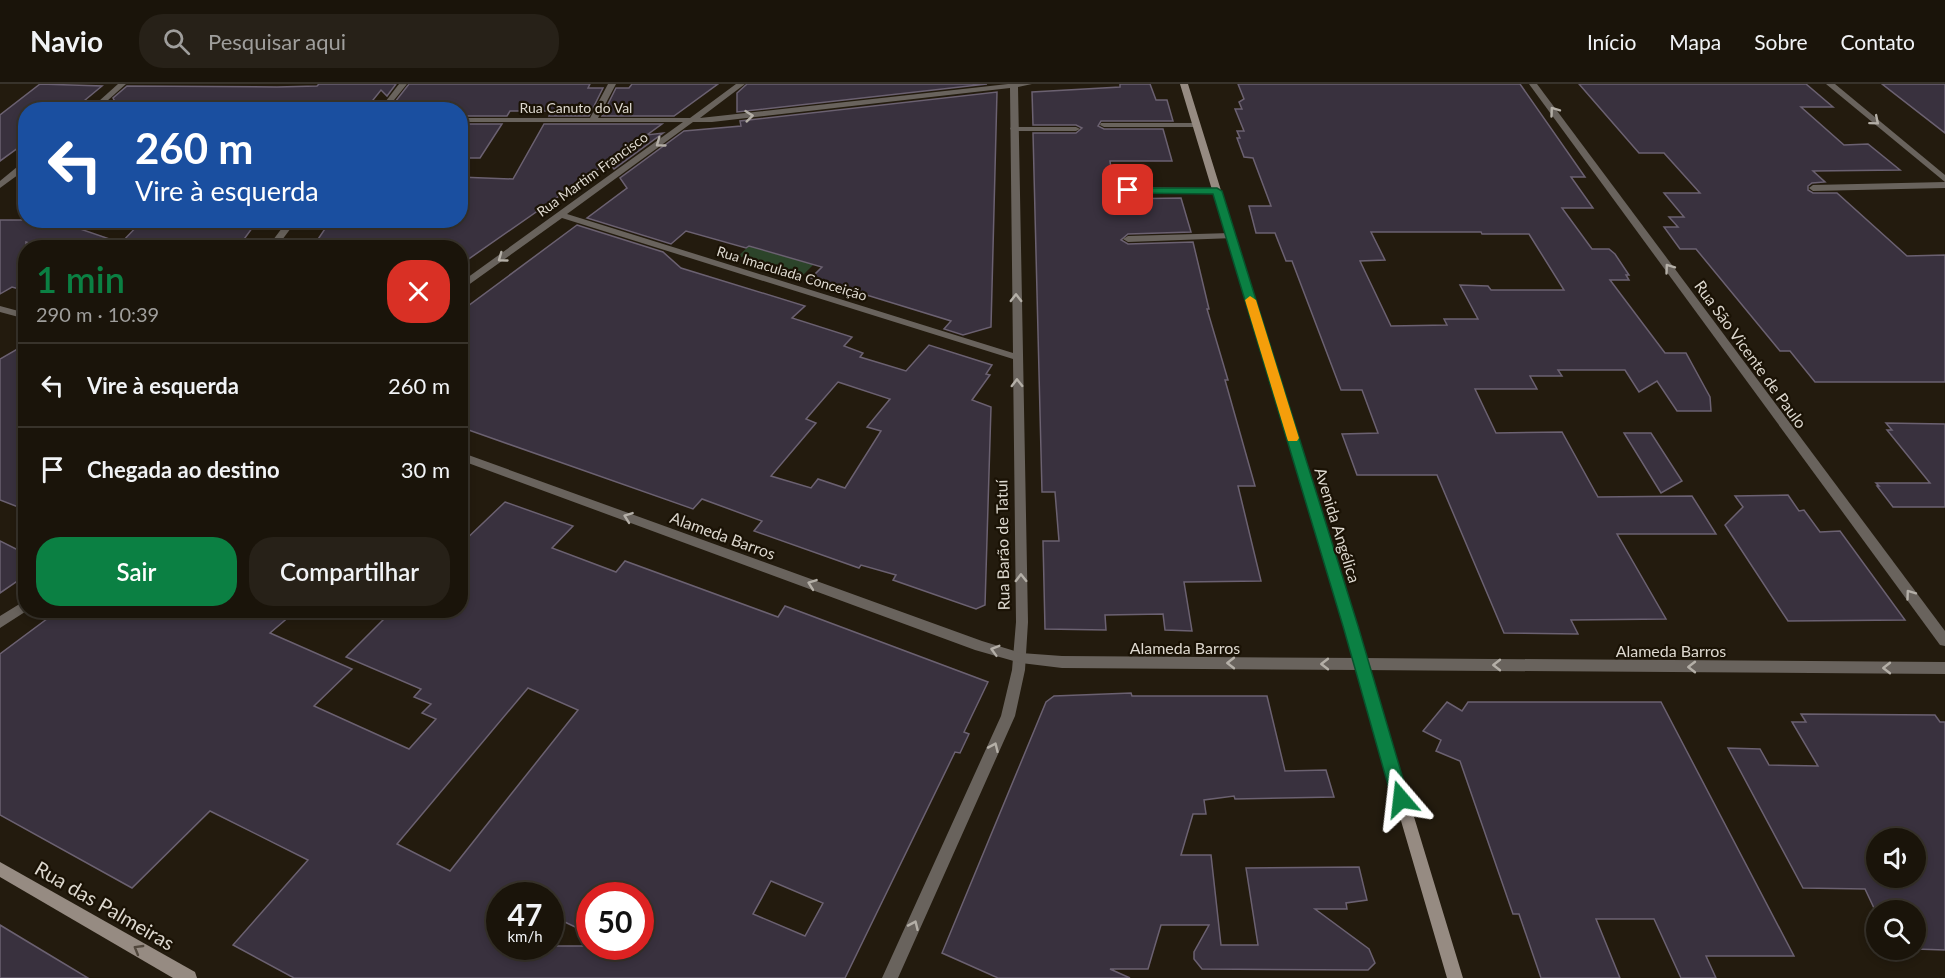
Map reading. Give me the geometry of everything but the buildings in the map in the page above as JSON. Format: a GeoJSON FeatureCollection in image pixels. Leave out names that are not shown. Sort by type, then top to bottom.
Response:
{"type":"FeatureCollection","features":[{"type":"Feature","properties":{"kind":"main road","name":"Avenida Angélica"},"geometry":{"type":"LineString","coordinates":[[1184,84],[1455,978]]}},
{"type":"Feature","properties":{"kind":"main road","name":"Rua das Palmeiras"},"geometry":{"type":"LineString","coordinates":[[0,869],[189,978]]}},
{"type":"Feature","properties":{"kind":"street"},"geometry":{"type":"LineString","coordinates":[[101,102],[122,84]]}},
{"type":"Feature","properties":{"kind":"street"},"geometry":{"type":"LineString","coordinates":[[388,102],[403,84]]}},
{"type":"Feature","properties":{"kind":"street"},"geometry":{"type":"LineString","coordinates":[[592,121],[612,84]]}},
{"type":"Feature","properties":{"kind":"street","name":"Rua Martim Francisco"},"geometry":{"type":"LineString","coordinates":[[468,282],[741,84]]}},
{"type":"Feature","properties":{"kind":"street","name":"Rua Canuto do Val"},"geometry":{"type":"LineString","coordinates":[[468,120],[691,121],[1028,84]]}},
{"type":"Feature","properties":{"kind":"street","name":"Rua São Vicente de Paulo"},"geometry":{"type":"LineString","coordinates":[[1533,84],[1945,641]]}},
{"type":"Feature","properties":{"kind":"street"},"geometry":{"type":"LineString","coordinates":[[1830,84],[1945,179]]}},
{"type":"Feature","properties":{"kind":"street","name":"Rua Barão de Tatuí"},"geometry":{"type":"LineString","coordinates":[[890,978],[1008,716],[1017,687],[1021,658],[1014,85]]}},
{"type":"Feature","properties":{"kind":"street"},"geometry":{"type":"LineString","coordinates":[[1104,125],[1196,125]]}},
{"type":"Feature","properties":{"kind":"street"},"geometry":{"type":"LineString","coordinates":[[1014,129],[1076,129]]}},
{"type":"Feature","properties":{"kind":"street"},"geometry":{"type":"LineString","coordinates":[[0,185],[18,170]]}},
{"type":"Feature","properties":{"kind":"street"},"geometry":{"type":"LineString","coordinates":[[1813,188],[1945,184]]}},
{"type":"Feature","properties":{"kind":"street"},"geometry":{"type":"LineString","coordinates":[[1128,190],[1217,191]]}},
{"type":"Feature","properties":{"kind":"street","name":"Rua Imaculada Conceição"},"geometry":{"type":"LineString","coordinates":[[561,215],[1016,357]]}},
{"type":"Feature","properties":{"kind":"street"},"geometry":{"type":"LineString","coordinates":[[1128,239],[1230,236]]}},
{"type":"Feature","properties":{"kind":"street"},"geometry":{"type":"LineString","coordinates":[[0,309],[18,314]]}},
{"type":"Feature","properties":{"kind":"street","name":"Alameda Barros"},"geometry":{"type":"LineString","coordinates":[[468,459],[980,646],[1021,658],[1070,662],[1945,668]]}},
{"type":"Feature","properties":{"kind":"street"},"geometry":{"type":"LineString","coordinates":[[0,623],[18,611]]}},
{"type":"Feature","properties":{"kind":"green space"},"geometry":{"type":"Polygon","coordinates":[[[749,246],[814,264],[803,275],[738,256],[749,246]]]}},
{"type":"Feature","properties":{"kind":"slow traffic"},"geometry":{"type":"LineString","coordinates":[[1250,300],[1293,438]]}},
{"type":"Feature","properties":{"kind":"route"},"geometry":{"type":"LineString","coordinates":[[1128,190],[1217,191],[1401,799]]}}]}
